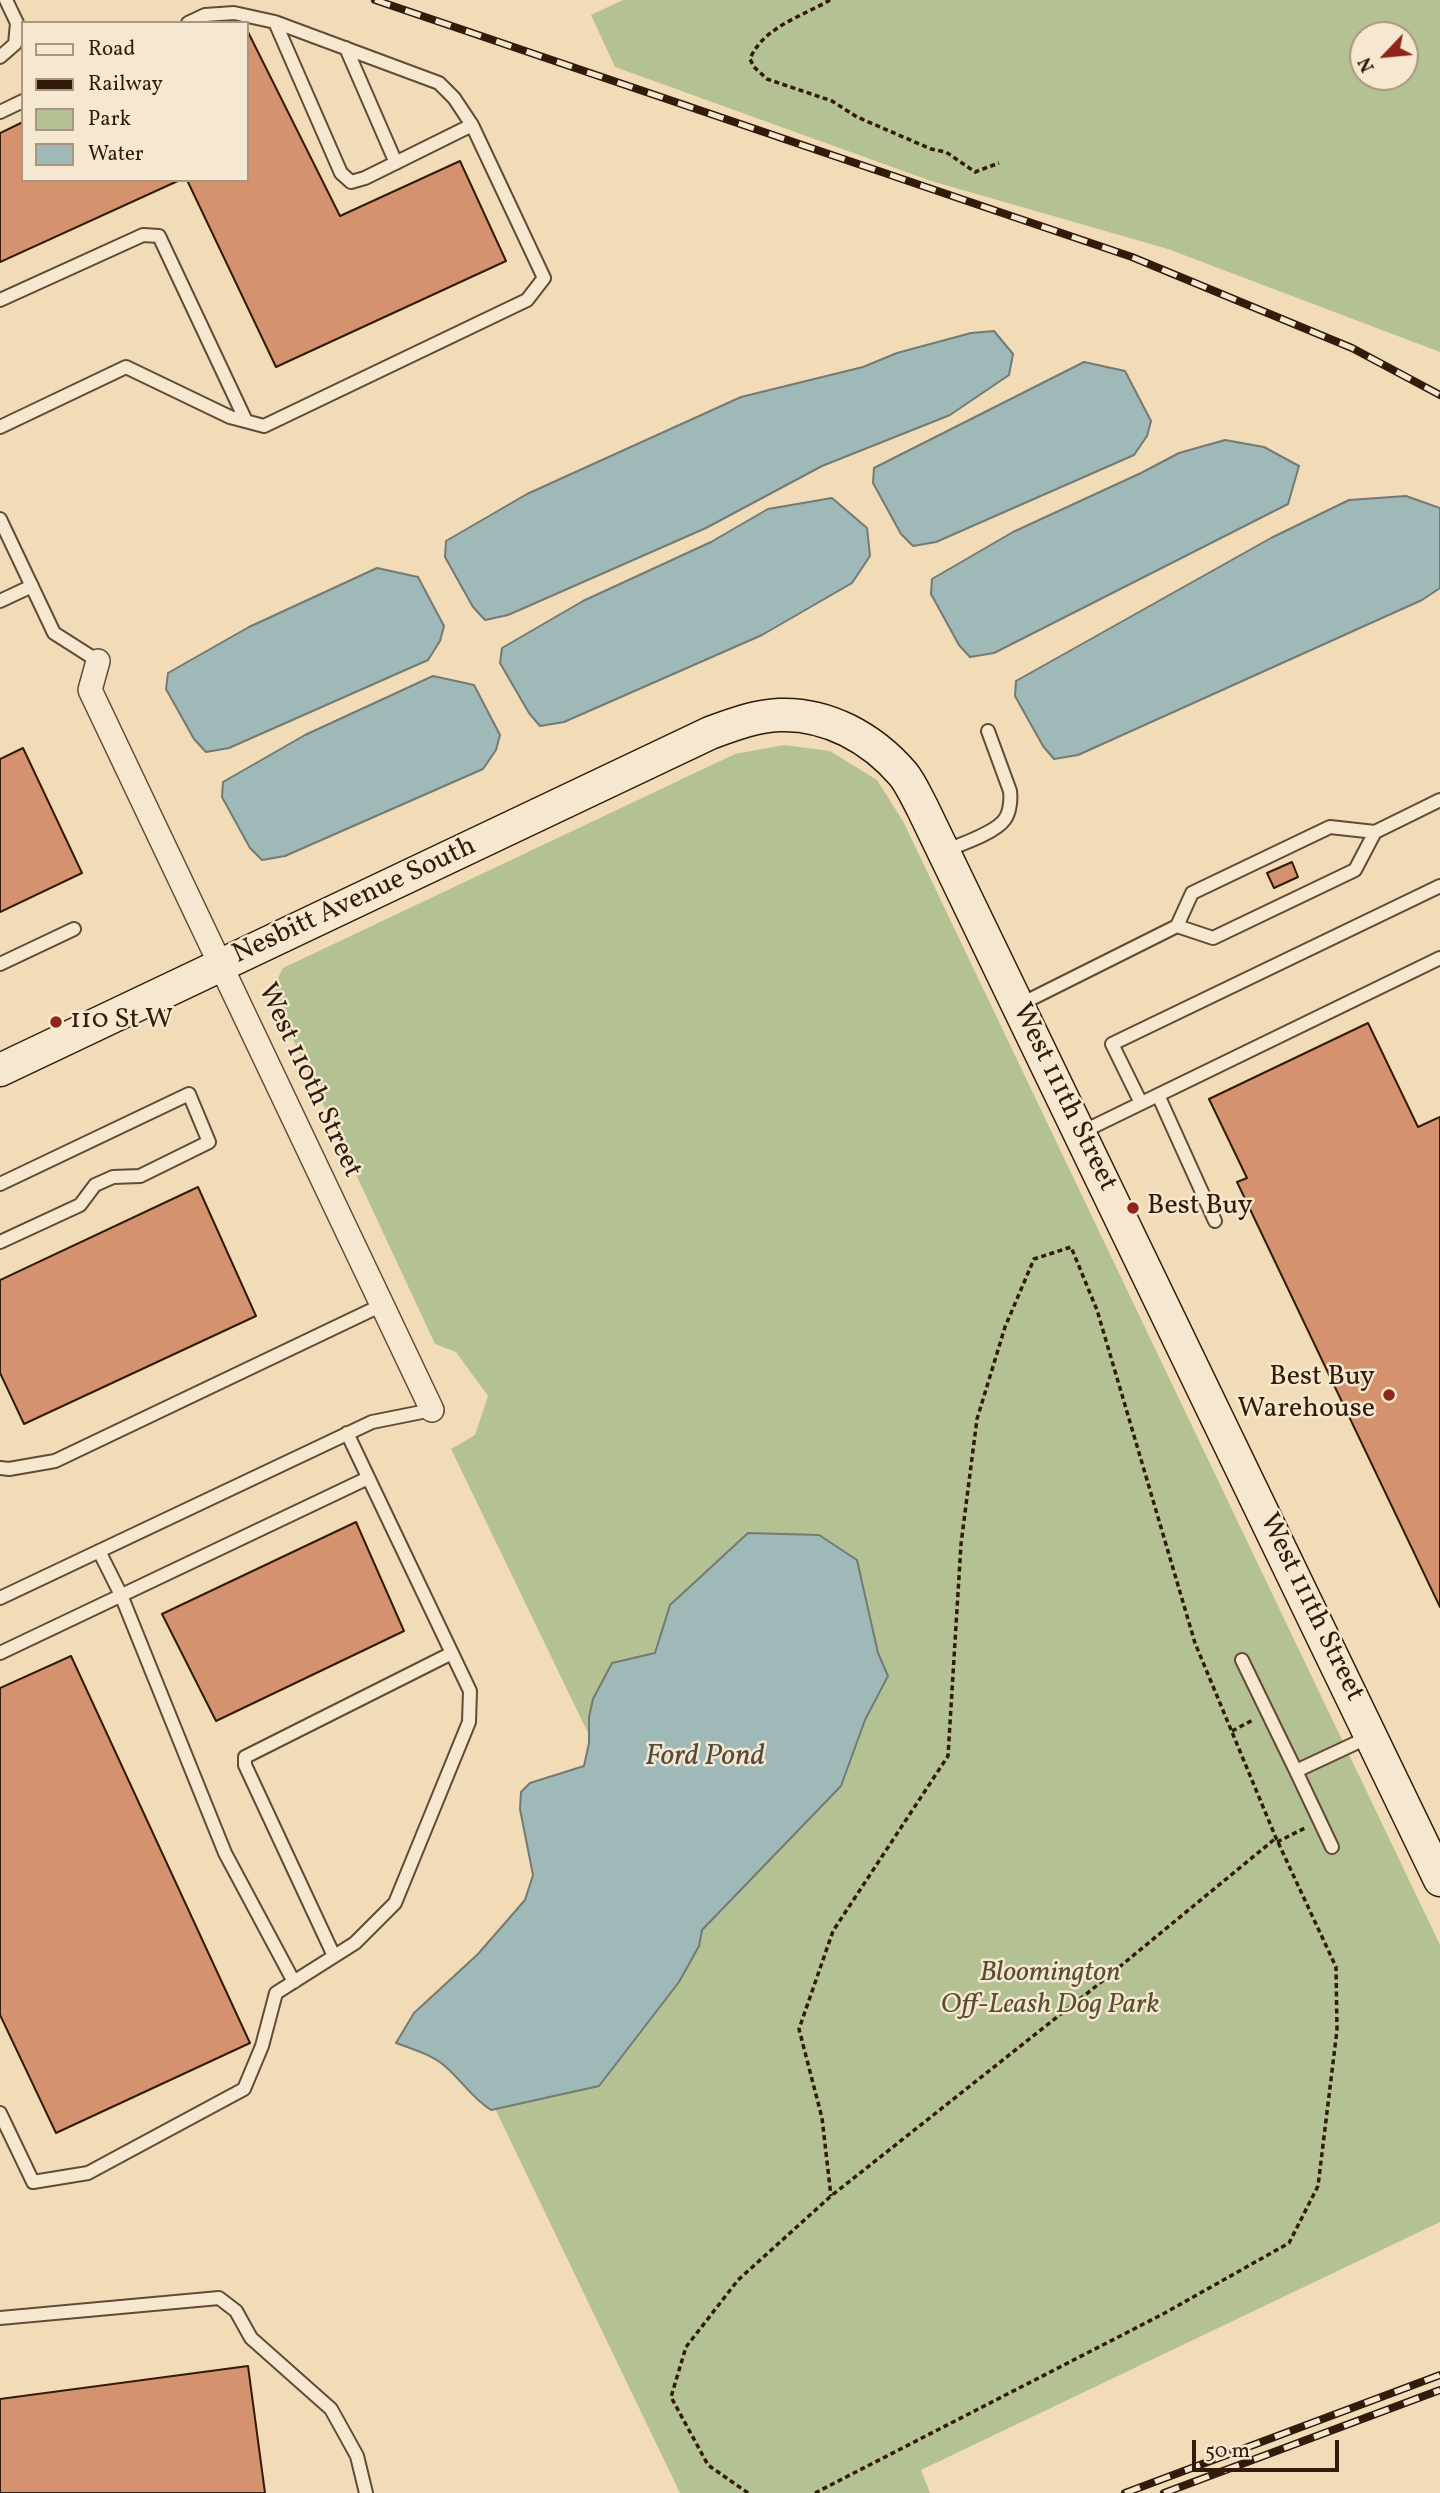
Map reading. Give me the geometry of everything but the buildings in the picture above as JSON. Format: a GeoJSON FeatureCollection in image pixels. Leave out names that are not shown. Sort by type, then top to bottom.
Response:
{"type":"FeatureCollection","features":[{"type":"Feature","properties":{"kind":"street","name":"West 110th Street"},"geometry":{"type":"LineString","coordinates":[[98,661],[90,691],[432,1409]]}},
{"type":"Feature","properties":{"kind":"street","name":"West 111th Street"},"geometry":{"type":"LineString","coordinates":[[710,733],[743,721],[779,715],[816,719],[849,730],[879,749],[904,776],[944,851],[1440,1880]]}},
{"type":"Feature","properties":{"kind":"street","name":"Nesbitt Avenue South"},"geometry":{"type":"LineString","coordinates":[[0,1070],[710,733]]}},
{"type":"Feature","properties":{"kind":"lane"},"geometry":{"type":"LineString","coordinates":[[0,57],[15,44],[16,23],[6,0]]}},
{"type":"Feature","properties":{"kind":"lane"},"geometry":{"type":"LineString","coordinates":[[0,427],[127,367],[230,417],[264,426],[527,300],[544,278],[472,125],[454,98],[439,83],[275,22],[234,13],[205,15],[192,21]]}},
{"type":"Feature","properties":{"kind":"lane"},"geometry":{"type":"LineString","coordinates":[[275,22],[341,173],[351,181],[365,178],[472,125]]}},
{"type":"Feature","properties":{"kind":"lane"},"geometry":{"type":"LineString","coordinates":[[346,48],[396,163]]}},
{"type":"Feature","properties":{"kind":"lane"},"geometry":{"type":"LineString","coordinates":[[0,112],[21,103]]}},
{"type":"Feature","properties":{"kind":"lane"},"geometry":{"type":"LineString","coordinates":[[0,300],[143,235],[159,236],[246,421]]}},
{"type":"Feature","properties":{"kind":"lane"},"geometry":{"type":"LineString","coordinates":[[0,519],[54,633],[98,661]]}},
{"type":"Feature","properties":{"kind":"lane"},"geometry":{"type":"LineString","coordinates":[[0,601],[32,586]]}},
{"type":"Feature","properties":{"kind":"lane"},"geometry":{"type":"LineString","coordinates":[[944,851],[985,835],[1005,820],[1011,800],[1010,791],[988,731]]}},
{"type":"Feature","properties":{"kind":"lane"},"geometry":{"type":"LineString","coordinates":[[1018,1005],[1177,926],[1192,893],[1330,827],[1375,832],[1440,800]]}},
{"type":"Feature","properties":{"kind":"lane"},"geometry":{"type":"LineString","coordinates":[[1177,926],[1213,938],[1355,870],[1375,832]]}},
{"type":"Feature","properties":{"kind":"lane"},"geometry":{"type":"LineString","coordinates":[[1141,1103],[1112,1044],[1440,886]]}},
{"type":"Feature","properties":{"kind":"lane"},"geometry":{"type":"LineString","coordinates":[[0,964],[74,929]]}},
{"type":"Feature","properties":{"kind":"lane"},"geometry":{"type":"LineString","coordinates":[[1080,1133],[1440,958]]}},
{"type":"Feature","properties":{"kind":"lane"},"geometry":{"type":"LineString","coordinates":[[0,1184],[189,1094],[209,1142],[140,1176],[113,1177],[95,1185],[80,1205],[0,1242]]}},
{"type":"Feature","properties":{"kind":"lane"},"geometry":{"type":"LineString","coordinates":[[1158,1095],[1214,1221]]}},
{"type":"Feature","properties":{"kind":"lane"},"geometry":{"type":"LineString","coordinates":[[0,1468],[9,1469],[55,1461],[382,1305]]}},
{"type":"Feature","properties":{"kind":"lane"},"geometry":{"type":"LineString","coordinates":[[0,1598],[372,1422],[432,1409]]}},
{"type":"Feature","properties":{"kind":"lane"},"geometry":{"type":"LineString","coordinates":[[0,2113],[33,2182],[88,2173],[244,2090],[262,2046],[276,1993],[355,1943],[395,1903],[469,1722],[470,1691],[347,1433]]}},
{"type":"Feature","properties":{"kind":"lane"},"geometry":{"type":"LineString","coordinates":[[0,1653],[369,1478]]}},
{"type":"Feature","properties":{"kind":"lane"},"geometry":{"type":"LineString","coordinates":[[99,1551],[121,1595],[225,1853],[294,1982]]}},
{"type":"Feature","properties":{"kind":"lane"},"geometry":{"type":"LineString","coordinates":[[334,1956],[245,1765],[245,1757],[452,1653]]}},
{"type":"Feature","properties":{"kind":"lane"},"geometry":{"type":"LineString","coordinates":[[1242,1660],[1332,1847]]}},
{"type":"Feature","properties":{"kind":"lane"},"geometry":{"type":"LineString","coordinates":[[1296,1771],[1372,1736]]}},
{"type":"Feature","properties":{"kind":"lane"},"geometry":{"type":"LineString","coordinates":[[0,2318],[219,2298],[236,2311],[251,2337],[331,2409],[357,2456],[366,2493]]}},
{"type":"Feature","properties":{"kind":"path"},"geometry":{"type":"LineString","coordinates":[[830,0],[765,37],[755,47],[750,59],[754,67],[767,79],[832,101],[857,117],[931,149],[946,152],[975,172],[999,163]]}},
{"type":"Feature","properties":{"kind":"path"},"geometry":{"type":"LineString","coordinates":[[815,2493],[1163,2314],[1289,2243],[1318,2186],[1337,2030],[1336,1967],[1277,1840],[1195,1643],[1097,1310],[1071,1247],[1034,1259],[1005,1327],[977,1419],[961,1544],[948,1756],[833,1931],[799,2029],[822,2118],[831,2196]]}},
{"type":"Feature","properties":{"kind":"path"},"geometry":{"type":"LineString","coordinates":[[1231,1732],[1268,1712]]}},
{"type":"Feature","properties":{"kind":"path"},"geometry":{"type":"LineString","coordinates":[[748,2493],[708,2465],[671,2397],[686,2347],[738,2280],[831,2196],[1277,1840],[1319,1821]]}},
{"type":"Feature","properties":{"kind":"green space"},"geometry":{"type":"Polygon","coordinates":[[[623,0],[1440,0],[1440,352],[1168,249],[931,181],[615,67],[591,15],[623,0]]]}},
{"type":"Feature","properties":{"kind":"green space","name":"Bloomington Off-Leash Dog Park"},"geometry":{"type":"Polygon","coordinates":[[[784,745],[830,751],[877,780],[903,821],[1440,1945],[1440,2222],[921,2470],[930,2493],[680,2493],[462,2040],[683,1930],[451,1449],[475,1435],[488,1396],[456,1352],[435,1344],[271,992],[283,968],[735,754],[784,745]]]}},
{"type":"Feature","properties":{"kind":"water"},"geometry":{"type":"Polygon","coordinates":[[[994,331],[1013,354],[1009,375],[950,415],[822,466],[706,528],[508,615],[485,620],[473,607],[445,557],[446,541],[527,494],[741,397],[863,367],[897,353],[971,333],[994,331]]]}},
{"type":"Feature","properties":{"kind":"water"},"geometry":{"type":"Polygon","coordinates":[[[1084,362],[1125,371],[1151,421],[1147,436],[1134,455],[936,542],[913,546],[901,534],[873,483],[874,468],[1084,362]]]}},
{"type":"Feature","properties":{"kind":"water"},"geometry":{"type":"Polygon","coordinates":[[[1225,440],[1264,447],[1299,466],[1288,504],[994,653],[970,657],[959,645],[931,594],[932,579],[1013,532],[1179,453],[1225,440]]]}},
{"type":"Feature","properties":{"kind":"water"},"geometry":{"type":"Polygon","coordinates":[[[1406,496],[1440,508],[1440,588],[1422,600],[1078,755],[1054,759],[1043,746],[1015,696],[1016,681],[1271,538],[1349,500],[1406,496]]]}},
{"type":"Feature","properties":{"kind":"water"},"geometry":{"type":"Polygon","coordinates":[[[832,498],[867,528],[870,556],[852,583],[762,635],[564,722],[540,726],[529,713],[500,663],[502,648],[583,601],[711,542],[768,509],[832,498]]]}},
{"type":"Feature","properties":{"kind":"water"},"geometry":{"type":"Polygon","coordinates":[[[377,568],[418,577],[444,626],[440,641],[428,660],[229,748],[206,752],[194,739],[166,689],[168,673],[249,627],[377,568]]]}},
{"type":"Feature","properties":{"kind":"water"},"geometry":{"type":"Polygon","coordinates":[[[433,676],[474,685],[500,735],[496,750],[483,769],[285,856],[262,860],[250,848],[222,797],[223,782],[305,735],[433,676]]]}},
{"type":"Feature","properties":{"kind":"water","name":"Ford Pond"},"geometry":{"type":"Polygon","coordinates":[[[748,1533],[819,1535],[857,1560],[878,1653],[888,1676],[865,1720],[841,1786],[702,1930],[699,1946],[679,1982],[599,2086],[491,2110],[441,2063],[396,2043],[414,2013],[478,1954],[525,1900],[533,1875],[520,1809],[521,1792],[530,1783],[584,1766],[593,1699],[612,1663],[655,1653],[670,1605],[748,1533]]]}},
{"type":"Feature","properties":{"kind":"railway"},"geometry":{"type":"LineString","coordinates":[[375,0],[1132,257],[1352,348],[1440,395]]}},
{"type":"Feature","properties":{"kind":"railway"},"geometry":{"type":"LineString","coordinates":[[1125,2493],[1440,2375]]}},
{"type":"Feature","properties":{"kind":"railway"},"geometry":{"type":"LineString","coordinates":[[1164,2493],[1440,2390]]}},
{"type":"Feature","properties":{"kind":"place","name":"110 St W"},"geometry":{"type":"Point","coordinates":[56,1022]}},
{"type":"Feature","properties":{"kind":"place","name":"Best Buy"},"geometry":{"type":"Point","coordinates":[1133,1208]}},
{"type":"Feature","properties":{"kind":"place","name":"Best Buy Warehouse"},"geometry":{"type":"Point","coordinates":[1389,1395]}}]}
